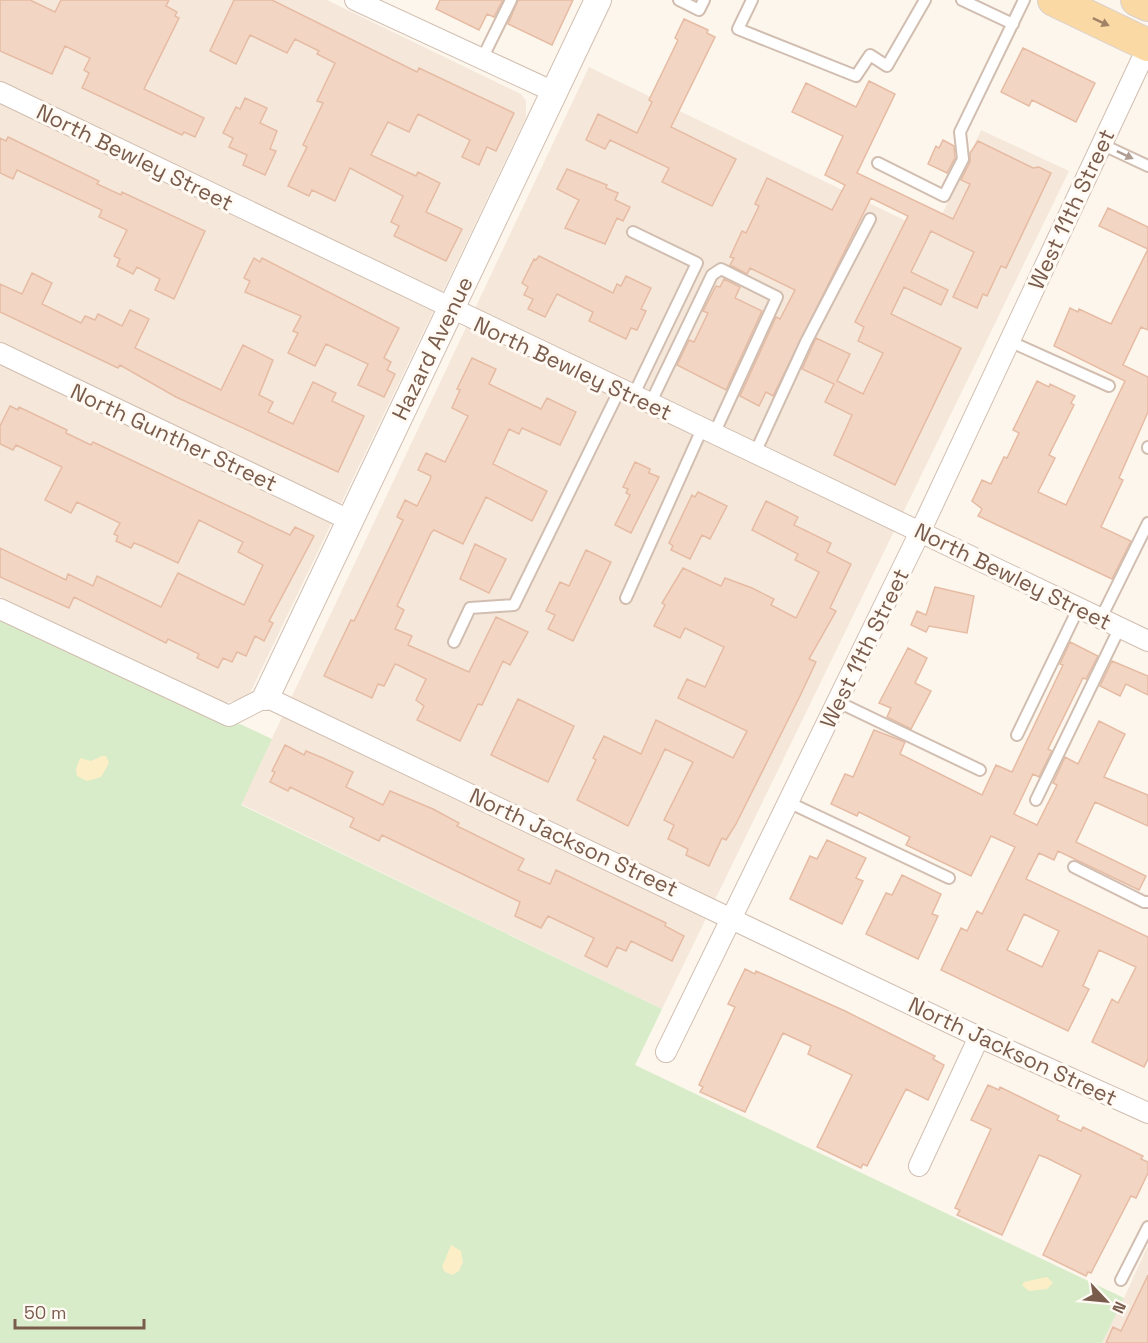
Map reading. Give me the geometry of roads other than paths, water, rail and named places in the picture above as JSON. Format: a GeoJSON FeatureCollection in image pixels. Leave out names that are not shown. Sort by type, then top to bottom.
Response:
{"type":"FeatureCollection","features":[{"type":"Feature","properties":{"kind":"main road"},"geometry":{"type":"LineString","coordinates":[[1054,0],[1148,45]]}},
{"type":"Feature","properties":{"kind":"main road"},"geometry":{"type":"LineString","coordinates":[[1137,0],[1148,5]]}},
{"type":"Feature","properties":{"kind":"street"},"geometry":{"type":"LineString","coordinates":[[355,0],[554,92]]}},
{"type":"Feature","properties":{"kind":"street","name":"Hazard Avenue"},"geometry":{"type":"LineString","coordinates":[[266,697],[598,0]]}},
{"type":"Feature","properties":{"kind":"street","name":"West 11th Street"},"geometry":{"type":"LineString","coordinates":[[666,1052],[734,918],[921,532],[1148,45]]}},
{"type":"Feature","properties":{"kind":"street","name":"North Bewley Street"},"geometry":{"type":"LineString","coordinates":[[0,92],[1148,641]]}},
{"type":"Feature","properties":{"kind":"street","name":"North Gunther Street"},"geometry":{"type":"LineString","coordinates":[[0,354],[349,520]]}},
{"type":"Feature","properties":{"kind":"street"},"geometry":{"type":"LineString","coordinates":[[0,609],[229,716],[266,697]]}},
{"type":"Feature","properties":{"kind":"street","name":"North Jackson Street"},"geometry":{"type":"LineString","coordinates":[[266,697],[734,918],[979,1037],[1148,1113]]}},
{"type":"Feature","properties":{"kind":"street"},"geometry":{"type":"LineString","coordinates":[[919,1166],[979,1037]]}},
{"type":"Feature","properties":{"kind":"lane"},"geometry":{"type":"LineString","coordinates":[[482,59],[511,0]]}},
{"type":"Feature","properties":{"kind":"lane"},"geometry":{"type":"LineString","coordinates":[[679,0],[699,10],[704,0]]}},
{"type":"Feature","properties":{"kind":"lane"},"geometry":{"type":"LineString","coordinates":[[752,0],[738,30],[856,76],[870,56],[886,66],[925,0]]}},
{"type":"Feature","properties":{"kind":"lane"},"geometry":{"type":"LineString","coordinates":[[962,0],[1013,24]]}},
{"type":"Feature","properties":{"kind":"lane"},"geometry":{"type":"LineString","coordinates":[[878,163],[944,196],[963,159],[960,132],[1024,0]]}},
{"type":"Feature","properties":{"kind":"lane"},"geometry":{"type":"LineString","coordinates":[[1101,144],[1148,166]]}},
{"type":"Feature","properties":{"kind":"lane"},"geometry":{"type":"LineString","coordinates":[[754,453],[806,342],[870,219]]}},
{"type":"Feature","properties":{"kind":"lane"},"geometry":{"type":"LineString","coordinates":[[633,232],[697,263],[634,396]]}},
{"type":"Feature","properties":{"kind":"lane"},"geometry":{"type":"LineString","coordinates":[[454,642],[470,608],[514,605],[634,396],[712,274],[721,269],[777,297],[626,598]]}},
{"type":"Feature","properties":{"kind":"lane"},"geometry":{"type":"LineString","coordinates":[[1010,341],[1109,386]]}},
{"type":"Feature","properties":{"kind":"lane"},"geometry":{"type":"LineString","coordinates":[[1101,618],[1148,523]]}},
{"type":"Feature","properties":{"kind":"lane"},"geometry":{"type":"LineString","coordinates":[[1017,735],[1079,608]]}},
{"type":"Feature","properties":{"kind":"lane"},"geometry":{"type":"LineString","coordinates":[[1036,800],[1120,627]]}},
{"type":"Feature","properties":{"kind":"lane"},"geometry":{"type":"LineString","coordinates":[[838,702],[980,770]]}},
{"type":"Feature","properties":{"kind":"lane"},"geometry":{"type":"LineString","coordinates":[[790,802],[949,878]]}},
{"type":"Feature","properties":{"kind":"lane"},"geometry":{"type":"LineString","coordinates":[[1074,867],[1148,902]]}},
{"type":"Feature","properties":{"kind":"lane"},"geometry":{"type":"LineString","coordinates":[[1121,1280],[1148,1227]]}}]}
